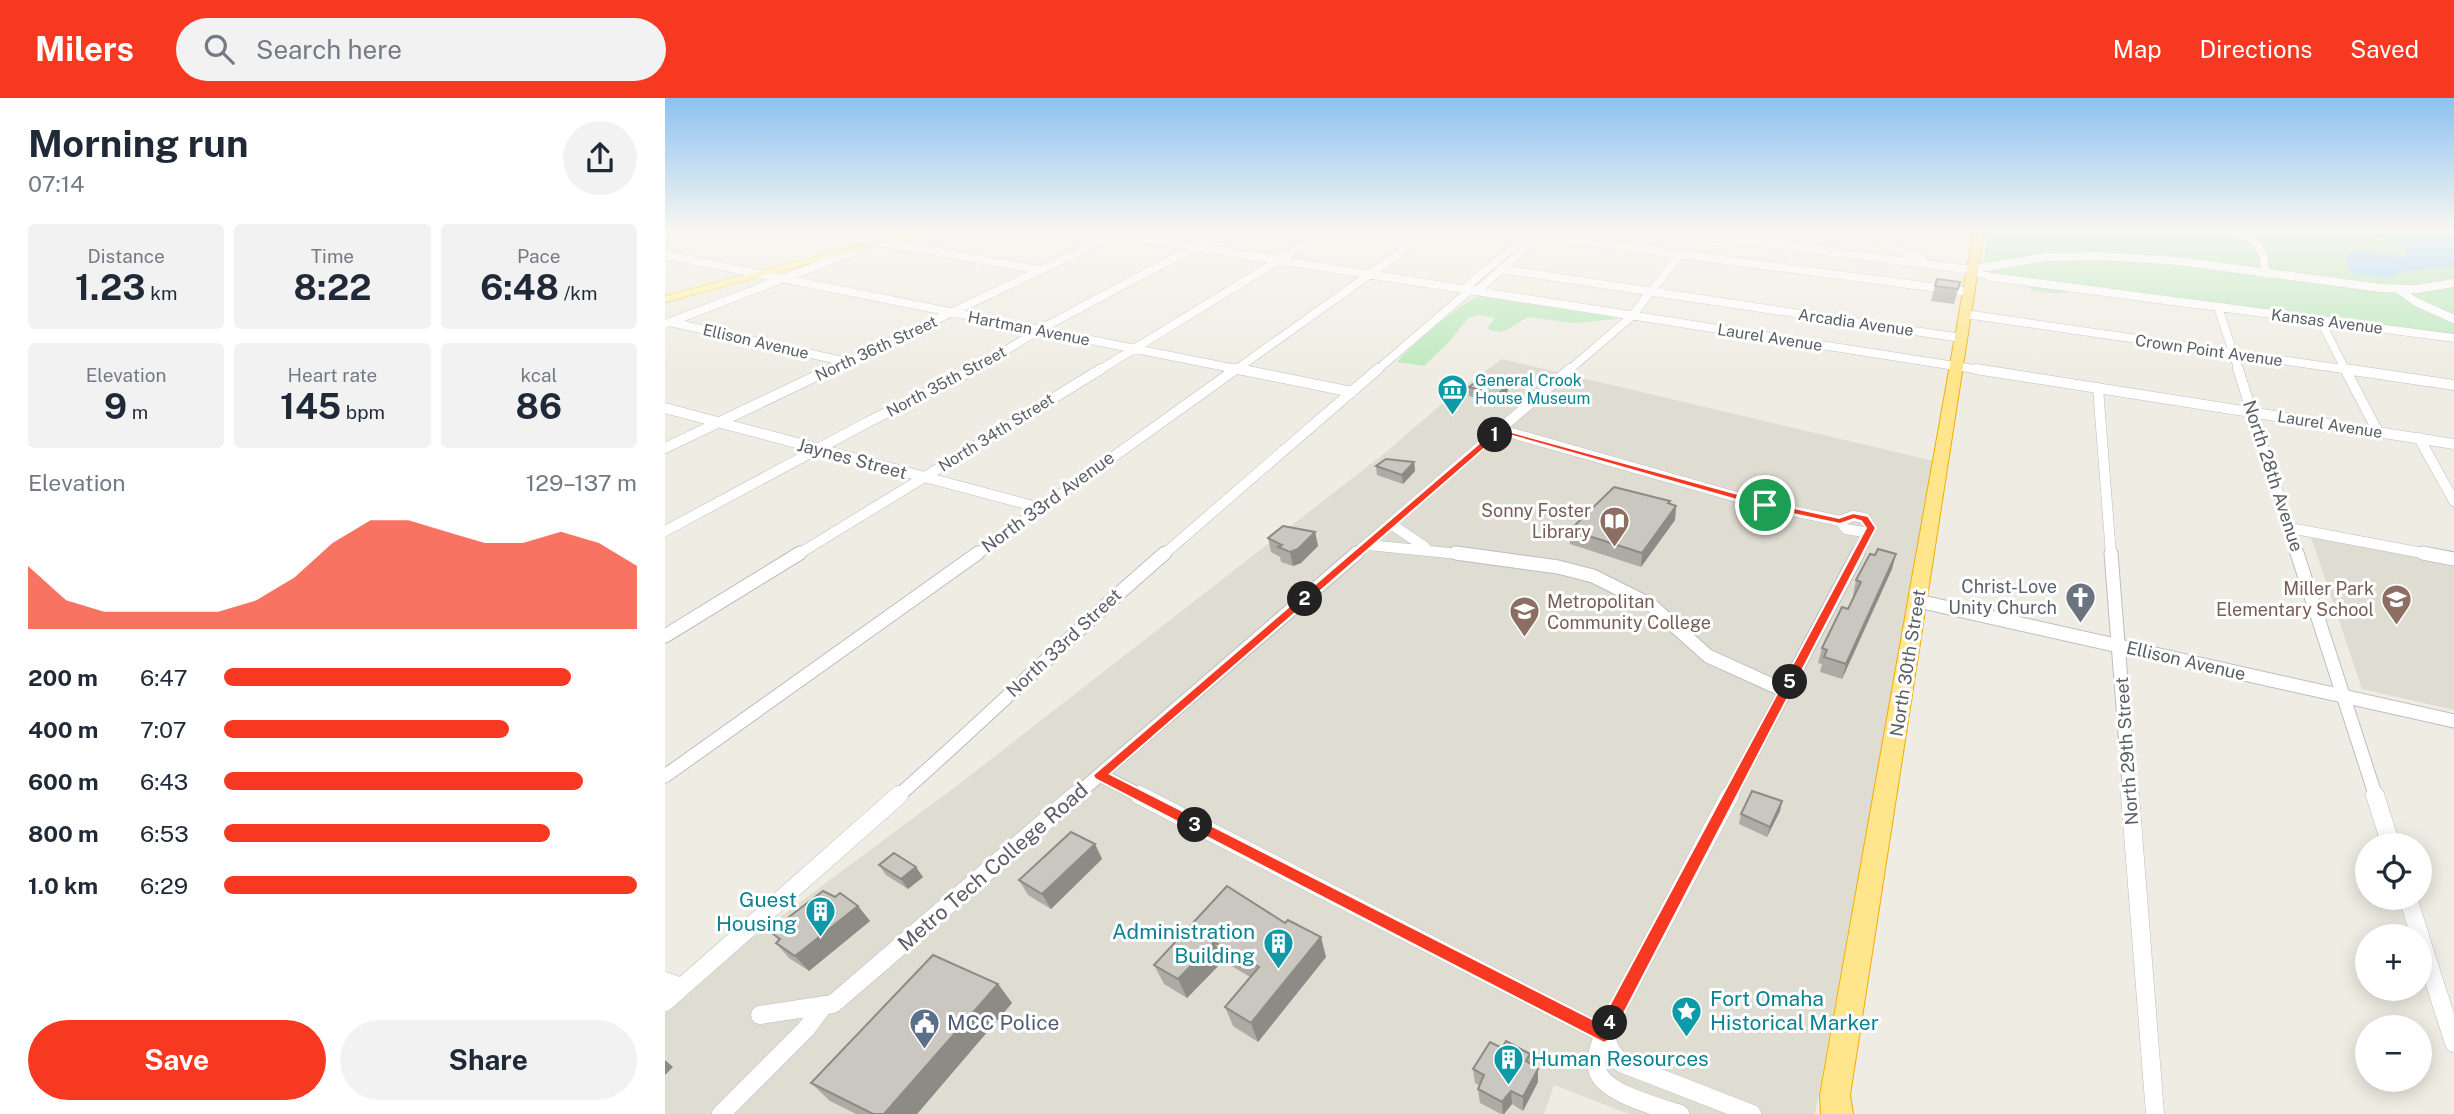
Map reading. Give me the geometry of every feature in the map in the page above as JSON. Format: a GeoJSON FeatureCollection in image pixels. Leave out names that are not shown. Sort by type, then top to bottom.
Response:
{"type":"FeatureCollection","features":[{"type":"Feature","properties":{"kind":"highway","name":"North 30th Street"},"geometry":{"type":"LineString","coordinates":[[1833,1108],[1971,277]]}},
{"type":"Feature","properties":{"kind":"main road"},"geometry":{"type":"LineString","coordinates":[[665,299],[749,277]]}},
{"type":"Feature","properties":{"kind":"street","name":"Hartman Avenue"},"geometry":{"type":"LineString","coordinates":[[781,277],[1352,392]]}},
{"type":"Feature","properties":{"kind":"street","name":"North 36th Street"},"geometry":{"type":"LineString","coordinates":[[665,448],[1025,277]]}},
{"type":"Feature","properties":{"kind":"street","name":"North 35th Street"},"geometry":{"type":"LineString","coordinates":[[665,531],[817,449],[974,370],[1039,330],[1137,277]]}},
{"type":"Feature","properties":{"kind":"street","name":"North 34th Street"},"geometry":{"type":"LineString","coordinates":[[665,636],[1250,277]]}},
{"type":"Feature","properties":{"kind":"street","name":"North 33rd Avenue"},"geometry":{"type":"LineString","coordinates":[[665,776],[1365,277]]}},
{"type":"Feature","properties":{"kind":"street","name":"Laurel Avenue"},"geometry":{"type":"LineString","coordinates":[[1384,277],[2454,444]]}},
{"type":"Feature","properties":{"kind":"street","name":"North 33rd Street"},"geometry":{"type":"LineString","coordinates":[[1469,290],[1467,286],[1479,277]]}},
{"type":"Feature","properties":{"kind":"street","name":"North 33rd Street"},"geometry":{"type":"LineString","coordinates":[[665,1002],[673,984],[956,745],[1087,620],[1469,290],[1479,289],[1492,277]]}},
{"type":"Feature","properties":{"kind":"street","name":"Arcadia Avenue"},"geometry":{"type":"LineString","coordinates":[[1558,277],[1961,338]]}},
{"type":"Feature","properties":{"kind":"street","name":"Metro Tech College Road"},"geometry":{"type":"LineString","coordinates":[[760,1015],[833,1004],[1632,316],[1662,277]]}},
{"type":"Feature","properties":{"kind":"street"},"geometry":{"type":"LineString","coordinates":[[1861,277],[1969,292]]}},
{"type":"Feature","properties":{"kind":"street","name":"Kansas Avenue"},"geometry":{"type":"LineString","coordinates":[[1990,277],[2454,338]]}},
{"type":"Feature","properties":{"kind":"street"},"geometry":{"type":"LineString","coordinates":[[2295,277],[2399,289],[2454,283]]}},
{"type":"Feature","properties":{"kind":"street"},"geometry":{"type":"LineString","coordinates":[[667,323],[784,278]]}},
{"type":"Feature","properties":{"kind":"street"},"geometry":{"type":"LineString","coordinates":[[2399,289],[2417,302],[2454,319]]}},
{"type":"Feature","properties":{"kind":"street","name":"North 28th Avenue"},"geometry":{"type":"LineString","coordinates":[[2218,307],[2387,833]]}},
{"type":"Feature","properties":{"kind":"street","name":"Crown Point Avenue"},"geometry":{"type":"LineString","coordinates":[[1965,314],[2454,385]]}},
{"type":"Feature","properties":{"kind":"street"},"geometry":{"type":"LineString","coordinates":[[2320,320],[2378,432]]}},
{"type":"Feature","properties":{"kind":"street","name":"Ellison Avenue"},"geometry":{"type":"LineString","coordinates":[[667,323],[847,362]]}},
{"type":"Feature","properties":{"kind":"street","name":"North 29th Street"},"geometry":{"type":"LineString","coordinates":[[2098,388],[2155,1114]]}},
{"type":"Feature","properties":{"kind":"street","name":"Jaynes Street"},"geometry":{"type":"LineString","coordinates":[[665,408],[1041,508]]}},
{"type":"Feature","properties":{"kind":"street"},"geometry":{"type":"LineString","coordinates":[[1501,430],[1765,505],[1840,521],[1853,516],[1864,518],[1870,523],[1868,534],[1604,1034],[1597,1057],[1597,1070],[1602,1080],[1613,1088],[1680,1114]]}},
{"type":"Feature","properties":{"kind":"street"},"geometry":{"type":"LineString","coordinates":[[2419,438],[2454,501]]}},
{"type":"Feature","properties":{"kind":"street"},"geometry":{"type":"LineString","coordinates":[[1391,524],[1408,538],[1432,550]]}},
{"type":"Feature","properties":{"kind":"street"},"geometry":{"type":"LineString","coordinates":[[2290,528],[2454,559]]}},
{"type":"Feature","properties":{"kind":"street"},"geometry":{"type":"LineString","coordinates":[[1368,545],[1432,550],[1558,567],[1594,576],[1651,605],[1708,656],[1785,691]]}},
{"type":"Feature","properties":{"kind":"street","name":"Ellison Avenue"},"geometry":{"type":"LineString","coordinates":[[1918,601],[2454,721]]}},
{"type":"Feature","properties":{"kind":"street"},"geometry":{"type":"LineString","coordinates":[[1100,775],[1604,1034],[1611,1051],[1622,1063],[1752,1114]]}},
{"type":"Feature","properties":{"kind":"street"},"geometry":{"type":"LineString","coordinates":[[2432,974],[2454,1043]]}},
{"type":"Feature","properties":{"kind":"street"},"geometry":{"type":"LineString","coordinates":[[721,1114],[806,1029],[824,1005]]}},
{"type":"Feature","properties":{"kind":"shaded area","name":"Metropolitan Community College"},"geometry":{"type":"Polygon","coordinates":[[[1502,359],[1934,461],[1815,1114],[1629,1114],[1554,1085],[1544,1114],[665,1114],[665,1011],[729,955],[963,781],[1386,452],[1451,396],[1502,359]]]}},
{"type":"Feature","properties":{"kind":"shaded area","name":"Miller Park Elementary School"},"geometry":{"type":"Polygon","coordinates":[[[2311,537],[2454,563],[2454,710],[2362,689],[2311,537]]]}},
{"type":"Feature","properties":{"kind":"green space"},"geometry":{"type":"Polygon","coordinates":[[[2002,277],[2454,277],[2454,336],[2077,288],[2073,291],[2052,293],[2027,287],[2031,285],[2002,277]]]}},
{"type":"Feature","properties":{"kind":"green space"},"geometry":{"type":"Polygon","coordinates":[[[1480,296],[1618,319],[1573,323],[1529,317],[1499,332],[1487,328],[1495,318],[1480,315],[1468,318],[1448,343],[1424,366],[1397,362],[1449,315],[1480,296]]]}},
{"type":"Feature","properties":{"kind":"building"},"geometry":{"type":"Polygon","coordinates":[[[1937,279],[1960,282],[1958,289],[1935,286],[1937,279]]]}},
{"type":"Feature","properties":{"kind":"building"},"geometry":{"type":"Polygon","coordinates":[[[1480,379],[1507,386],[1497,395],[1469,387],[1480,379]]]}},
{"type":"Feature","properties":{"kind":"building"},"geometry":{"type":"Polygon","coordinates":[[[1386,459],[1414,462],[1402,475],[1376,466],[1386,459]]]}},
{"type":"Feature","properties":{"kind":"building"},"geometry":{"type":"Polygon","coordinates":[[[1614,487],[1670,501],[1668,503],[1676,506],[1642,553],[1570,530],[1614,487]]]}},
{"type":"Feature","properties":{"kind":"building"},"geometry":{"type":"Polygon","coordinates":[[[1283,526],[1315,532],[1298,549],[1290,552],[1278,547],[1282,545],[1268,538],[1283,526]]]}},
{"type":"Feature","properties":{"kind":"building"},"geometry":{"type":"Polygon","coordinates":[[[1878,549],[1896,554],[1846,664],[1824,657],[1827,650],[1822,648],[1842,607],[1848,609],[1861,582],[1856,580],[1870,554],[1875,555],[1878,549]]]}},
{"type":"Feature","properties":{"kind":"building"},"geometry":{"type":"Polygon","coordinates":[[[1752,791],[1782,801],[1770,827],[1741,814],[1752,791]]]}},
{"type":"Feature","properties":{"kind":"building"},"geometry":{"type":"Polygon","coordinates":[[[1071,832],[1095,844],[1042,894],[1019,880],[1071,832]]]}},
{"type":"Feature","properties":{"kind":"building"},"geometry":{"type":"Polygon","coordinates":[[[894,853],[916,867],[901,879],[879,865],[894,853]]]}},
{"type":"Feature","properties":{"kind":"building"},"geometry":{"type":"Polygon","coordinates":[[[1227,886],[1285,923],[1288,920],[1321,937],[1251,1023],[1225,1007],[1259,967],[1214,942],[1178,979],[1154,965],[1227,886]]]}},
{"type":"Feature","properties":{"kind":"building"},"geometry":{"type":"Polygon","coordinates":[[[823,891],[835,897],[840,893],[858,906],[795,956],[776,943],[780,939],[772,930],[823,891]]]}},
{"type":"Feature","properties":{"kind":"building"},"geometry":{"type":"Polygon","coordinates":[[[933,955],[998,984],[884,1114],[873,1114],[811,1083],[933,955]]]}},
{"type":"Feature","properties":{"kind":"building","name":"Human Resources"},"geometry":{"type":"Polygon","coordinates":[[[1506,1041],[1530,1054],[1526,1061],[1538,1069],[1523,1097],[1511,1091],[1502,1102],[1478,1089],[1484,1075],[1473,1069],[1490,1042],[1502,1048],[1506,1041]]]}},
{"type":"Feature","properties":{"kind":"place","name":"General Crook House Museum"},"geometry":{"type":"Point","coordinates":[1452,416]}},
{"type":"Feature","properties":{"kind":"place","name":"Sonny Foster Library"},"geometry":{"type":"Point","coordinates":[1614,548]}},
{"type":"Feature","properties":{"kind":"place","name":"Christ-Love Unity Church"},"geometry":{"type":"Point","coordinates":[2080,624]}},
{"type":"Feature","properties":{"kind":"place","name":"Miller Park Elementary School"},"geometry":{"type":"Point","coordinates":[2397,626]}},
{"type":"Feature","properties":{"kind":"place","name":"Metropolitan Community College"},"geometry":{"type":"Point","coordinates":[1524,639]}},
{"type":"Feature","properties":{"kind":"place","name":"Guest Housing"},"geometry":{"type":"Point","coordinates":[820,939]}},
{"type":"Feature","properties":{"kind":"place","name":"Administration Building"},"geometry":{"type":"Point","coordinates":[1278,971]}},
{"type":"Feature","properties":{"kind":"place","name":"Fort Omaha Historical Marker"},"geometry":{"type":"Point","coordinates":[1687,1038]}},
{"type":"Feature","properties":{"kind":"place","name":"MCC Police"},"geometry":{"type":"Point","coordinates":[924,1050]}},
{"type":"Feature","properties":{"kind":"place","name":"Human Resources"},"geometry":{"type":"Point","coordinates":[1508,1086]}},
{"type":"Feature","properties":{"kind":"route"},"geometry":{"type":"LineString","coordinates":[[1501,430],[1765,505],[1819,519],[1840,521],[1853,516],[1864,518],[1871,528],[1604,1034],[1100,775],[1501,430]]}}]}
